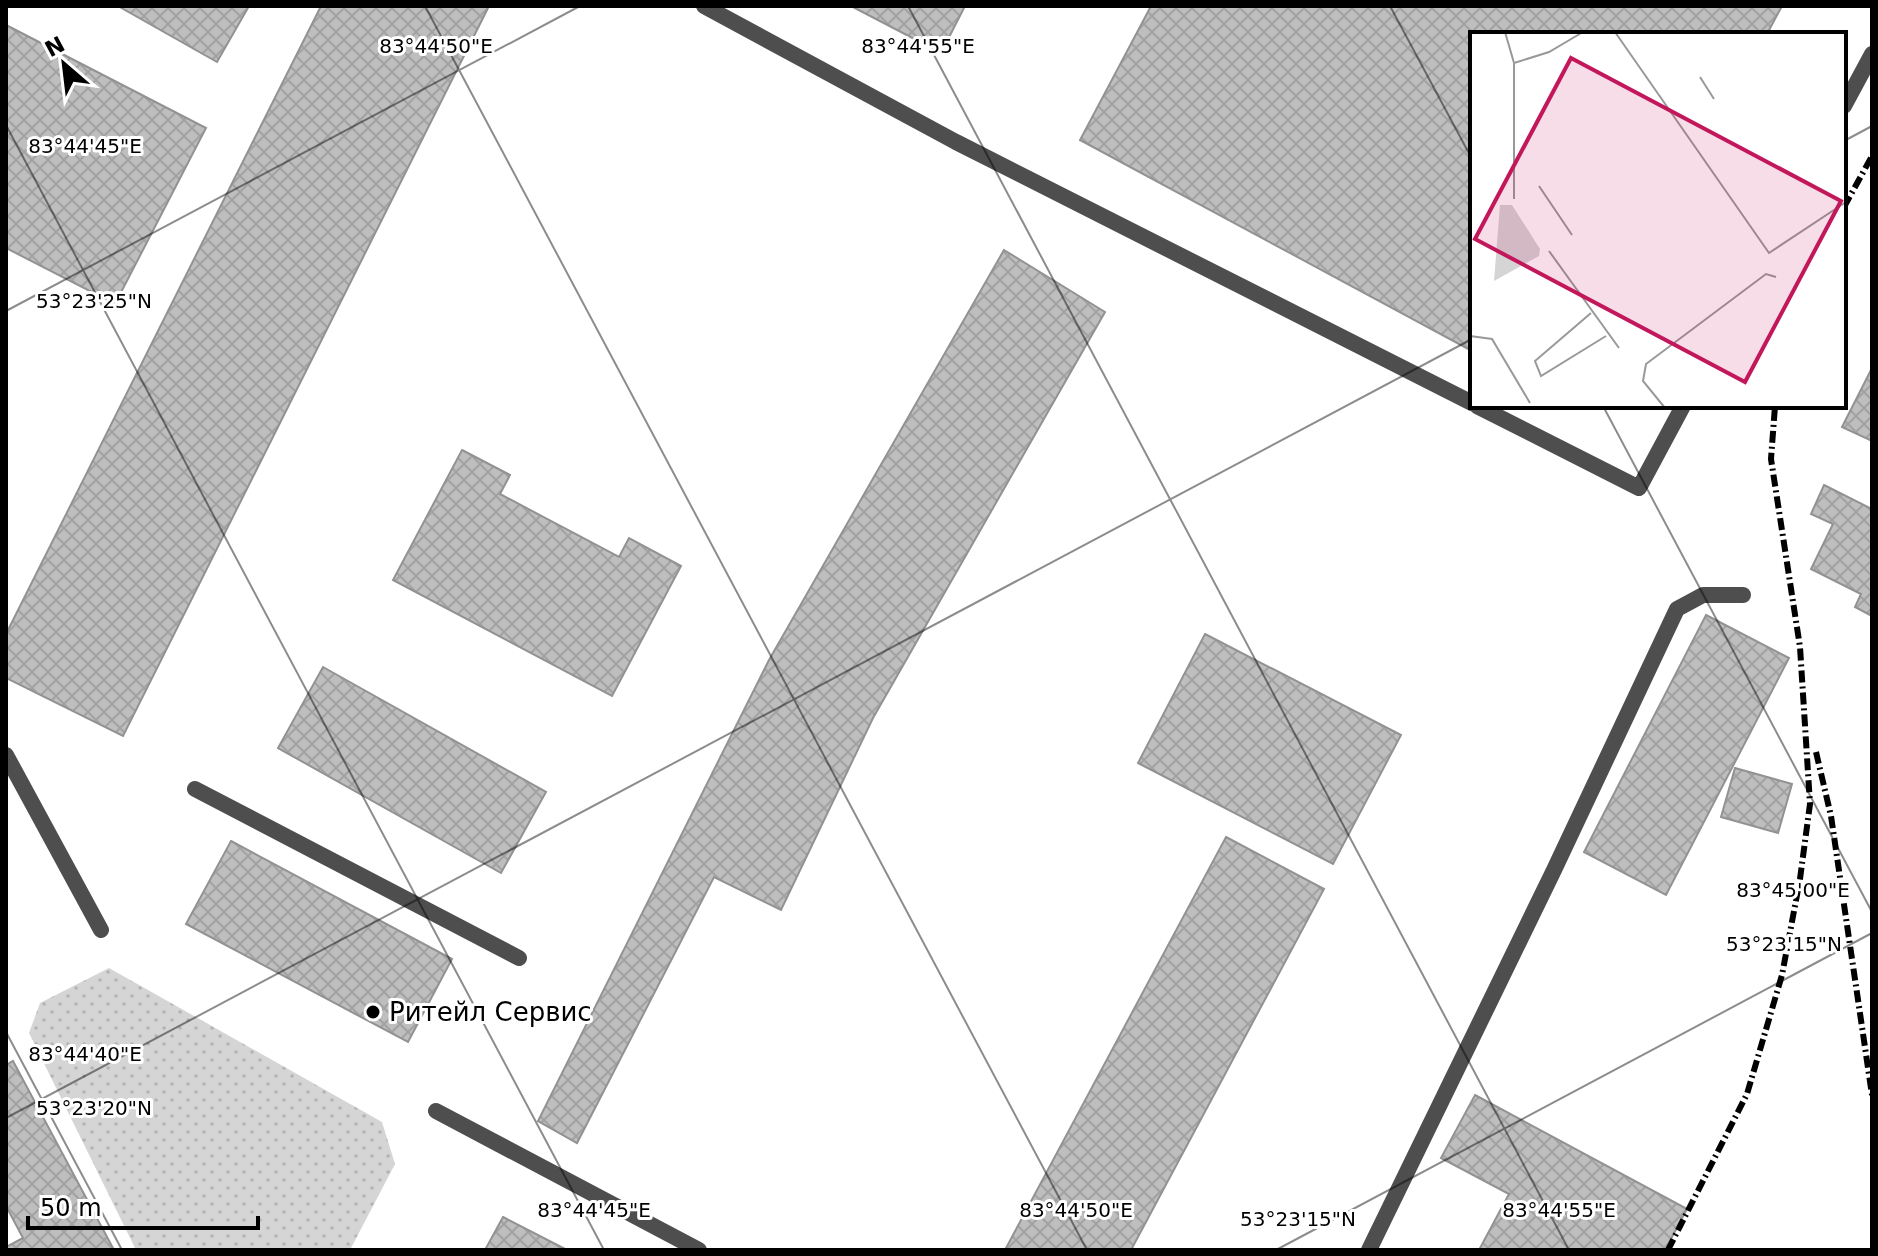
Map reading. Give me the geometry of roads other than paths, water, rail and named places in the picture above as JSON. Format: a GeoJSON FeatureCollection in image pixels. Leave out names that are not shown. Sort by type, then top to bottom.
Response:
{"type":"FeatureCollection","features":[{"type":"Feature","properties":{"kind":"lane"},"geometry":{"type":"LineString","coordinates":[[704,6],[956,142],[1470,402]]}},
{"type":"Feature","properties":{"kind":"lane"},"geometry":{"type":"LineString","coordinates":[[1846,102],[1872,54]]}},
{"type":"Feature","properties":{"kind":"lane"},"geometry":{"type":"LineString","coordinates":[[1481,408],[1639,488],[1682,408]]}},
{"type":"Feature","properties":{"kind":"lane"},"geometry":{"type":"LineString","coordinates":[[1369,1250],[1677,609],[1703,595],[1743,595]]}},
{"type":"Feature","properties":{"kind":"lane"},"geometry":{"type":"LineString","coordinates":[[6,755],[101,930]]}},
{"type":"Feature","properties":{"kind":"lane"},"geometry":{"type":"LineString","coordinates":[[195,789],[519,958]]}},
{"type":"Feature","properties":{"kind":"lane"},"geometry":{"type":"LineString","coordinates":[[436,1111],[699,1250]]}},
{"type":"Feature","properties":{"kind":"railway"},"geometry":{"type":"LineString","coordinates":[[1846,203],[1872,156]]}},
{"type":"Feature","properties":{"kind":"railway"},"geometry":{"type":"LineString","coordinates":[[1668,1250],[1747,1094],[1782,975],[1810,804],[1800,647],[1771,459],[1775,408]]}},
{"type":"Feature","properties":{"kind":"railway"},"geometry":{"type":"LineString","coordinates":[[1816,752],[1831,816],[1872,1095]]}},
{"type":"Feature","properties":{"kind":"place","name":"Ритейл Сервис"},"geometry":{"type":"Point","coordinates":[373,1012]}}]}
